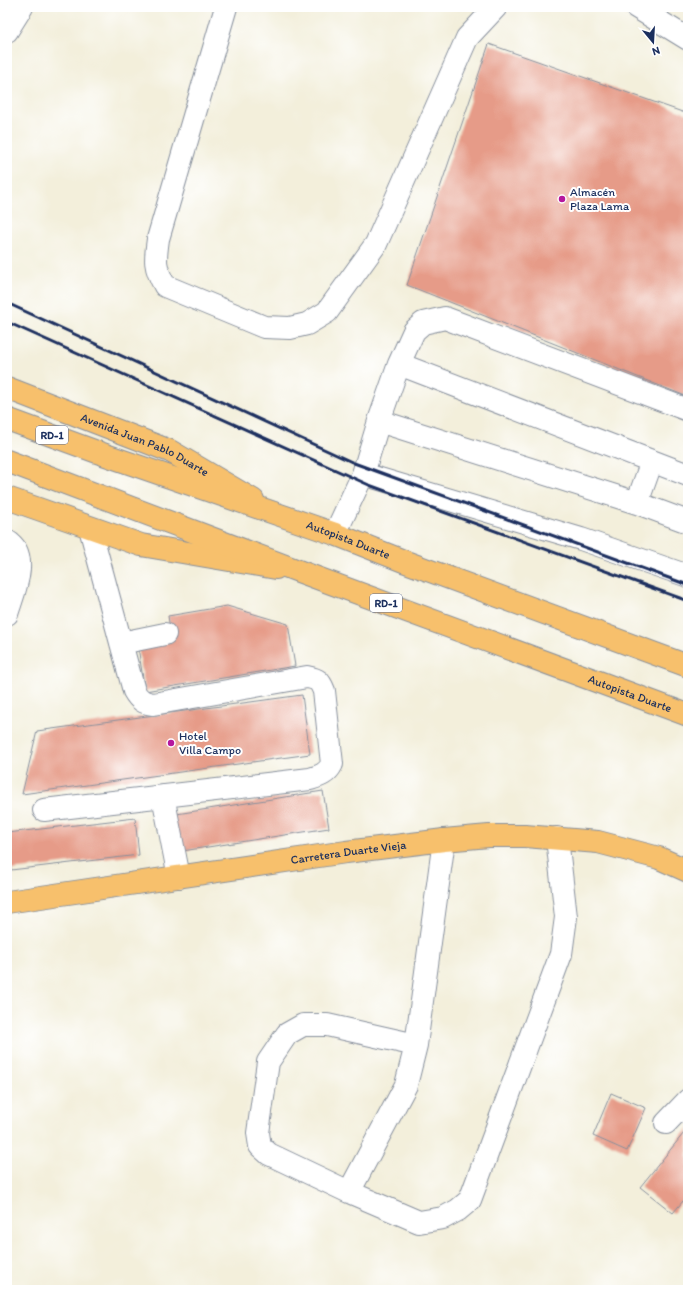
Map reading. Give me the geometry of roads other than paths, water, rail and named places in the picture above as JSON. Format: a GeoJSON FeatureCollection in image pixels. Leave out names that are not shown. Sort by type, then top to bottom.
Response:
{"type":"FeatureCollection","features":[{"type":"Feature","properties":{"kind":"main road","name":"Avenida Juan Pablo Duarte"},"geometry":{"type":"LineString","coordinates":[[7,388],[170,451],[276,514]]}},
{"type":"Feature","properties":{"kind":"main road","name":"Autopista Duarte"},"geometry":{"type":"LineString","coordinates":[[7,419],[97,452],[335,534],[413,565],[688,666]]}},
{"type":"Feature","properties":{"kind":"main road","name":"Autopista Duarte"},"geometry":{"type":"LineString","coordinates":[[7,461],[301,572],[688,715]]}},
{"type":"Feature","properties":{"kind":"main road","name":"Autopista Duarte"},"geometry":{"type":"LineString","coordinates":[[7,498],[140,545],[301,572]]}},
{"type":"Feature","properties":{"kind":"main road","name":"Carretera Duarte Vieja"},"geometry":{"type":"LineString","coordinates":[[7,902],[346,852],[489,836],[525,836],[598,842],[659,858],[688,871]]}},
{"type":"Feature","properties":{"kind":"street"},"geometry":{"type":"LineString","coordinates":[[7,31],[22,7]]}},
{"type":"Feature","properties":{"kind":"street"},"geometry":{"type":"LineString","coordinates":[[226,7],[158,240],[155,258],[158,274],[165,286],[264,327],[290,328],[307,324],[327,312],[376,244],[467,38],[496,7]]}},
{"type":"Feature","properties":{"kind":"street"},"geometry":{"type":"LineString","coordinates":[[636,7],[665,16],[688,39]]}},
{"type":"Feature","properties":{"kind":"street"},"geometry":{"type":"LineString","coordinates":[[335,534],[363,474],[378,421],[400,364],[414,331],[423,323],[445,318],[688,410]]}},
{"type":"Feature","properties":{"kind":"street"},"geometry":{"type":"LineString","coordinates":[[400,364],[688,475]]}},
{"type":"Feature","properties":{"kind":"street"},"geometry":{"type":"LineString","coordinates":[[378,421],[637,503],[688,522]]}},
{"type":"Feature","properties":{"kind":"street"},"geometry":{"type":"LineString","coordinates":[[637,503],[652,461]]}},
{"type":"Feature","properties":{"kind":"street"},"geometry":{"type":"LineString","coordinates":[[363,474],[581,539],[688,576]]}},
{"type":"Feature","properties":{"kind":"street"},"geometry":{"type":"LineString","coordinates":[[44,810],[310,780],[323,775],[329,770],[332,764],[324,691],[320,682],[314,678],[307,677],[153,704],[144,703],[138,698],[134,691],[90,528]]}},
{"type":"Feature","properties":{"kind":"street"},"geometry":{"type":"LineString","coordinates":[[7,541],[13,545],[17,552],[19,561],[18,574],[7,614]]}},
{"type":"Feature","properties":{"kind":"street"},"geometry":{"type":"LineString","coordinates":[[121,643],[165,634]]}},
{"type":"Feature","properties":{"kind":"street"},"geometry":{"type":"LineString","coordinates":[[163,796],[179,877]]}},
{"type":"Feature","properties":{"kind":"street"},"geometry":{"type":"LineString","coordinates":[[416,1045],[327,1025],[303,1025],[287,1034],[268,1062],[258,1133],[260,1146],[269,1154],[349,1192],[419,1222],[443,1218],[458,1210],[470,1200],[562,954],[566,917],[557,838]]}},
{"type":"Feature","properties":{"kind":"street"},"geometry":{"type":"LineString","coordinates":[[349,1192],[406,1085],[416,1045],[444,840]]}},
{"type":"Feature","properties":{"kind":"street"},"geometry":{"type":"LineString","coordinates":[[666,1123],[688,1100]]}},
{"type":"Feature","properties":{"kind":"railway"},"geometry":{"type":"LineString","coordinates":[[7,303],[354,463],[688,585]]}},
{"type":"Feature","properties":{"kind":"railway"},"geometry":{"type":"LineString","coordinates":[[7,322],[369,485],[688,601]]}},
{"type":"Feature","properties":{"kind":"place","name":"Almacén Plaza Lama"},"geometry":{"type":"Point","coordinates":[562,199]}},
{"type":"Feature","properties":{"kind":"place","name":"Hotel Villa Campo"},"geometry":{"type":"Point","coordinates":[171,743]}}]}
